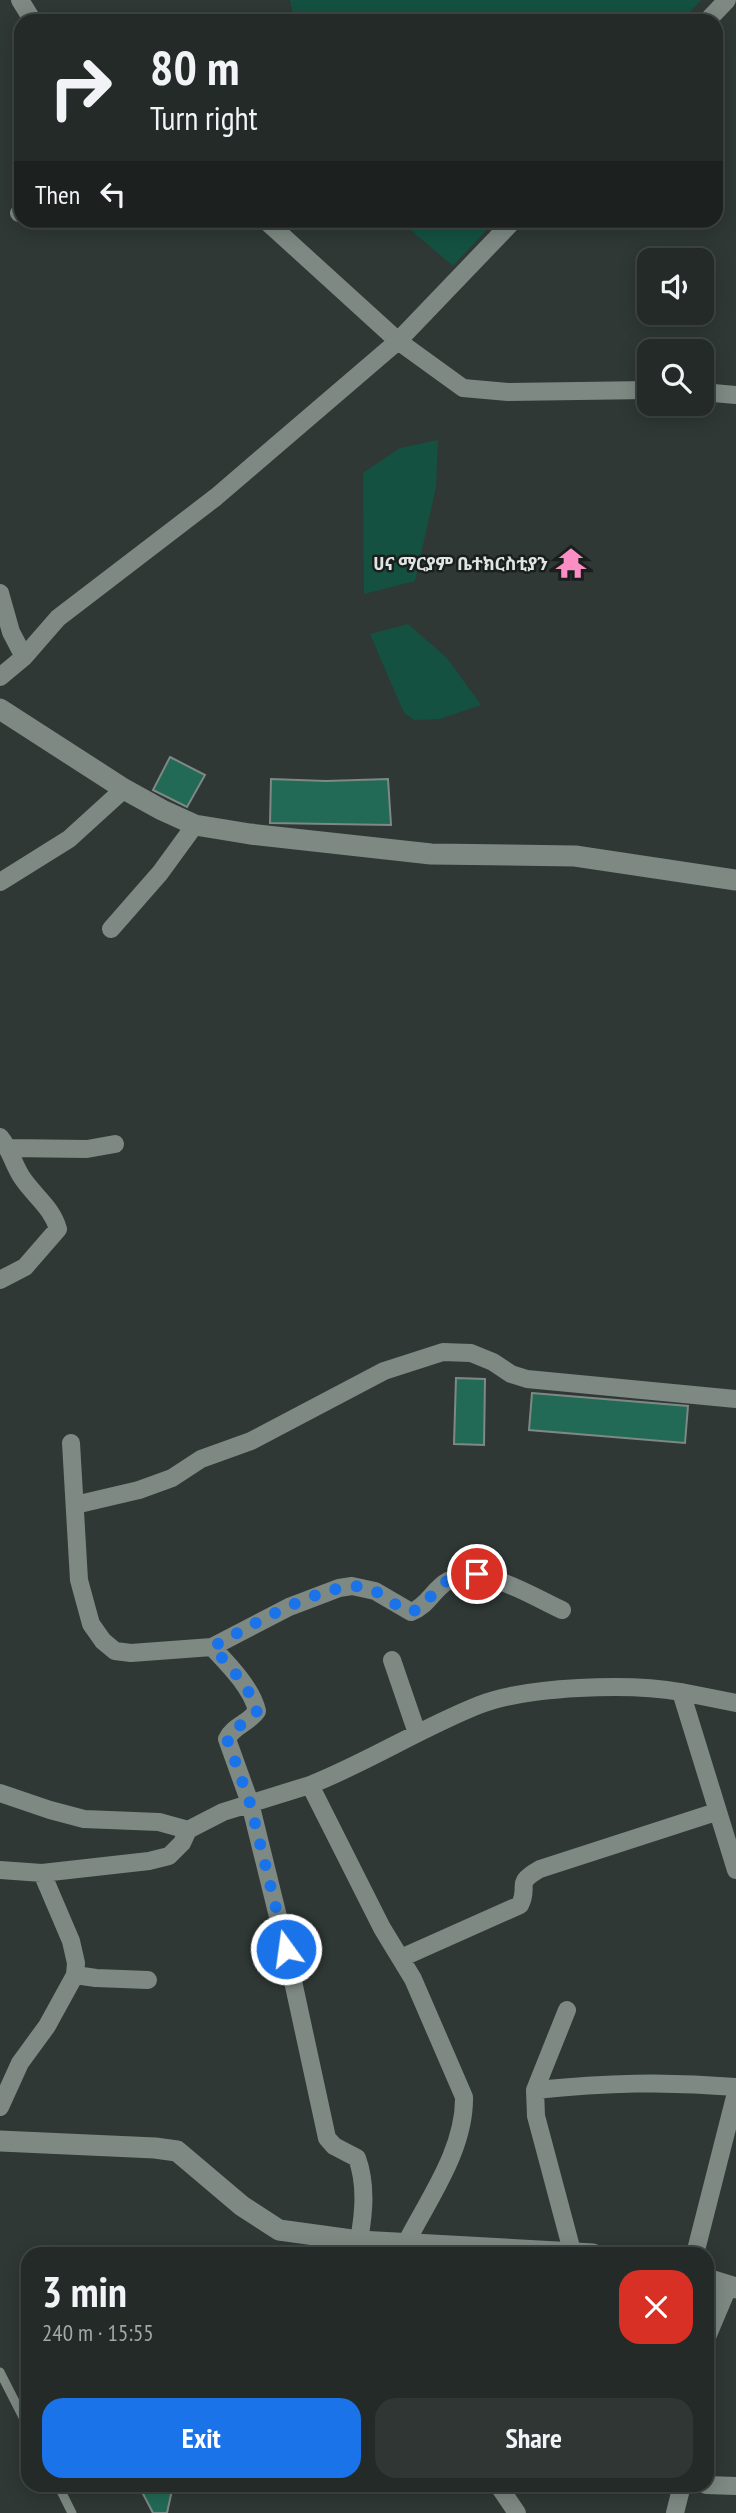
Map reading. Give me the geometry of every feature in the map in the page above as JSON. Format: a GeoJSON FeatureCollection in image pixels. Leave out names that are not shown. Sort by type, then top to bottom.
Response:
{"type":"FeatureCollection","features":[{"type":"Feature","properties":{"kind":"street"},"geometry":{"type":"LineString","coordinates":[[714,14],[727,0]]}},
{"type":"Feature","properties":{"kind":"street"},"geometry":{"type":"LineString","coordinates":[[274,228],[398,341],[463,388],[508,392],[637,390]]}},
{"type":"Feature","properties":{"kind":"street"},"geometry":{"type":"LineString","coordinates":[[0,677],[24,657],[58,618],[216,496],[398,341],[506,228]]}},
{"type":"Feature","properties":{"kind":"street"},"geometry":{"type":"LineString","coordinates":[[714,394],[736,395]]}},
{"type":"Feature","properties":{"kind":"street"},"geometry":{"type":"LineString","coordinates":[[0,593],[11,632],[24,657]]}},
{"type":"Feature","properties":{"kind":"street"},"geometry":{"type":"LineString","coordinates":[[0,709],[124,789],[195,825],[250,834],[431,854],[575,856],[736,880]]}},
{"type":"Feature","properties":{"kind":"street"},"geometry":{"type":"LineString","coordinates":[[0,882],[69,839],[124,789]]}},
{"type":"Feature","properties":{"kind":"street"},"geometry":{"type":"LineString","coordinates":[[111,929],[160,873],[195,825]]}},
{"type":"Feature","properties":{"kind":"street"},"geometry":{"type":"LineString","coordinates":[[4,1143],[87,1149],[115,1144]]}},
{"type":"Feature","properties":{"kind":"street"},"geometry":{"type":"LineString","coordinates":[[0,1280],[25,1267],[58,1229],[55,1216],[20,1174],[4,1143]]}},
{"type":"Feature","properties":{"kind":"street"},"geometry":{"type":"LineString","coordinates":[[75,1505],[139,1490],[172,1478],[201,1459],[251,1441],[384,1371],[443,1352],[471,1353],[493,1362],[510,1374],[527,1379],[736,1399]]}},
{"type":"Feature","properties":{"kind":"street"},"geometry":{"type":"LineString","coordinates":[[71,1443],[79,1580],[91,1624],[103,1641],[115,1651],[131,1653],[212,1647],[289,1607],[339,1588],[352,1586],[375,1591],[411,1612],[426,1604],[439,1586],[464,1575],[477,1574],[562,1610]]}},
{"type":"Feature","properties":{"kind":"street"},"geometry":{"type":"LineString","coordinates":[[212,1647],[229,1666],[255,1703],[257,1711],[253,1717],[230,1733],[227,1739],[250,1803],[286,1949],[327,2138],[334,2146],[357,2158],[362,2172],[363,2217],[358,2247]]}},
{"type":"Feature","properties":{"kind":"street"},"geometry":{"type":"LineString","coordinates":[[392,1660],[417,1733]]}},
{"type":"Feature","properties":{"kind":"street"},"geometry":{"type":"LineString","coordinates":[[0,1870],[42,1873],[149,1861],[169,1856],[182,1843],[188,1830],[223,1812],[310,1786],[481,1704],[514,1695],[582,1689],[659,1688],[736,1703]]}},
{"type":"Feature","properties":{"kind":"street"},"geometry":{"type":"LineString","coordinates":[[681,1692],[736,1870]]}},
{"type":"Feature","properties":{"kind":"street"},"geometry":{"type":"LineString","coordinates":[[310,1786],[382,1928],[414,1979],[464,2097],[464,2110],[450,2160],[406,2243]]}},
{"type":"Feature","properties":{"kind":"street"},"geometry":{"type":"LineString","coordinates":[[0,1793],[84,1819],[159,1822],[188,1830]]}},
{"type":"Feature","properties":{"kind":"street"},"geometry":{"type":"LineString","coordinates":[[401,1958],[520,1905],[523,1899],[522,1885],[527,1876],[540,1869],[716,1812]]}},
{"type":"Feature","properties":{"kind":"street"},"geometry":{"type":"LineString","coordinates":[[0,2107],[20,2063],[47,2026],[75,1975],[76,1963],[71,1941],[42,1873]]}},
{"type":"Feature","properties":{"kind":"street"},"geometry":{"type":"LineString","coordinates":[[75,1975],[148,1980]]}},
{"type":"Feature","properties":{"kind":"street"},"geometry":{"type":"LineString","coordinates":[[567,2010],[535,2090],[536,2116],[542,2145],[581,2247]]}},
{"type":"Feature","properties":{"kind":"street"},"geometry":{"type":"LineString","coordinates":[[535,2090],[647,2082],[736,2087]]}},
{"type":"Feature","properties":{"kind":"street"},"geometry":{"type":"LineString","coordinates":[[697,2247],[736,2093]]}},
{"type":"Feature","properties":{"kind":"street"},"geometry":{"type":"LineString","coordinates":[[0,2141],[177,2151],[242,2206],[279,2230],[358,2247],[406,2243],[446,2247]]}},
{"type":"Feature","properties":{"kind":"street"},"geometry":{"type":"LineString","coordinates":[[714,2281],[733,2287],[714,2324]]}},
{"type":"Feature","properties":{"kind":"street"},"geometry":{"type":"LineString","coordinates":[[714,2485],[736,2486]]}},
{"type":"Feature","properties":{"kind":"street"},"geometry":{"type":"LineString","coordinates":[[503,2492],[517,2513]]}},
{"type":"Feature","properties":{"kind":"street"},"geometry":{"type":"LineString","coordinates":[[675,2513],[680,2492]]}},
{"type":"Feature","properties":{"kind":"lane"},"geometry":{"type":"LineString","coordinates":[[0,2372],[21,2413]]}},
{"type":"Feature","properties":{"kind":"lane"},"geometry":{"type":"LineString","coordinates":[[62,2492],[72,2513]]}},
{"type":"Feature","properties":{"kind":"green space"},"geometry":{"type":"Polygon","coordinates":[[[290,0],[701,0],[688,14],[293,14],[290,0]]]}},
{"type":"Feature","properties":{"kind":"green space"},"geometry":{"type":"Polygon","coordinates":[[[408,228],[488,228],[453,266],[408,228]]]}},
{"type":"Feature","properties":{"kind":"green space"},"geometry":{"type":"Polygon","coordinates":[[[438,440],[436,487],[415,581],[364,594],[363,473],[400,448],[438,440]]]}},
{"type":"Feature","properties":{"kind":"green space"},"geometry":{"type":"Polygon","coordinates":[[[408,624],[447,658],[481,705],[440,719],[414,720],[404,713],[370,634],[408,624]]]}},
{"type":"Feature","properties":{"kind":"building"},"geometry":{"type":"Polygon","coordinates":[[[170,757],[205,775],[187,807],[153,790],[170,757]]]}},
{"type":"Feature","properties":{"kind":"building"},"geometry":{"type":"Polygon","coordinates":[[[271,779],[388,779],[391,825],[270,823],[271,779]]]}},
{"type":"Feature","properties":{"kind":"building"},"geometry":{"type":"Polygon","coordinates":[[[456,1378],[485,1379],[484,1445],[454,1444],[456,1378]]]}},
{"type":"Feature","properties":{"kind":"building"},"geometry":{"type":"Polygon","coordinates":[[[532,1393],[688,1406],[685,1443],[529,1430],[532,1393]]]}},
{"type":"Feature","properties":{"kind":"building"},"geometry":{"type":"Polygon","coordinates":[[[142,2492],[172,2492],[167,2513],[153,2513],[142,2492]]]}},
{"type":"Feature","properties":{"kind":"place","name":"ሀና ማርያም ቤተክርስቲያን"},"geometry":{"type":"Point","coordinates":[571,563]}},
{"type":"Feature","properties":{"kind":"route"},"geometry":{"type":"LineString","coordinates":[[286,1949],[250,1803],[227,1739],[230,1733],[253,1717],[257,1711],[255,1703],[229,1666],[212,1647],[267,1617],[339,1588],[364,1587],[411,1612],[426,1604],[439,1586],[464,1575],[477,1574]]}}]}
